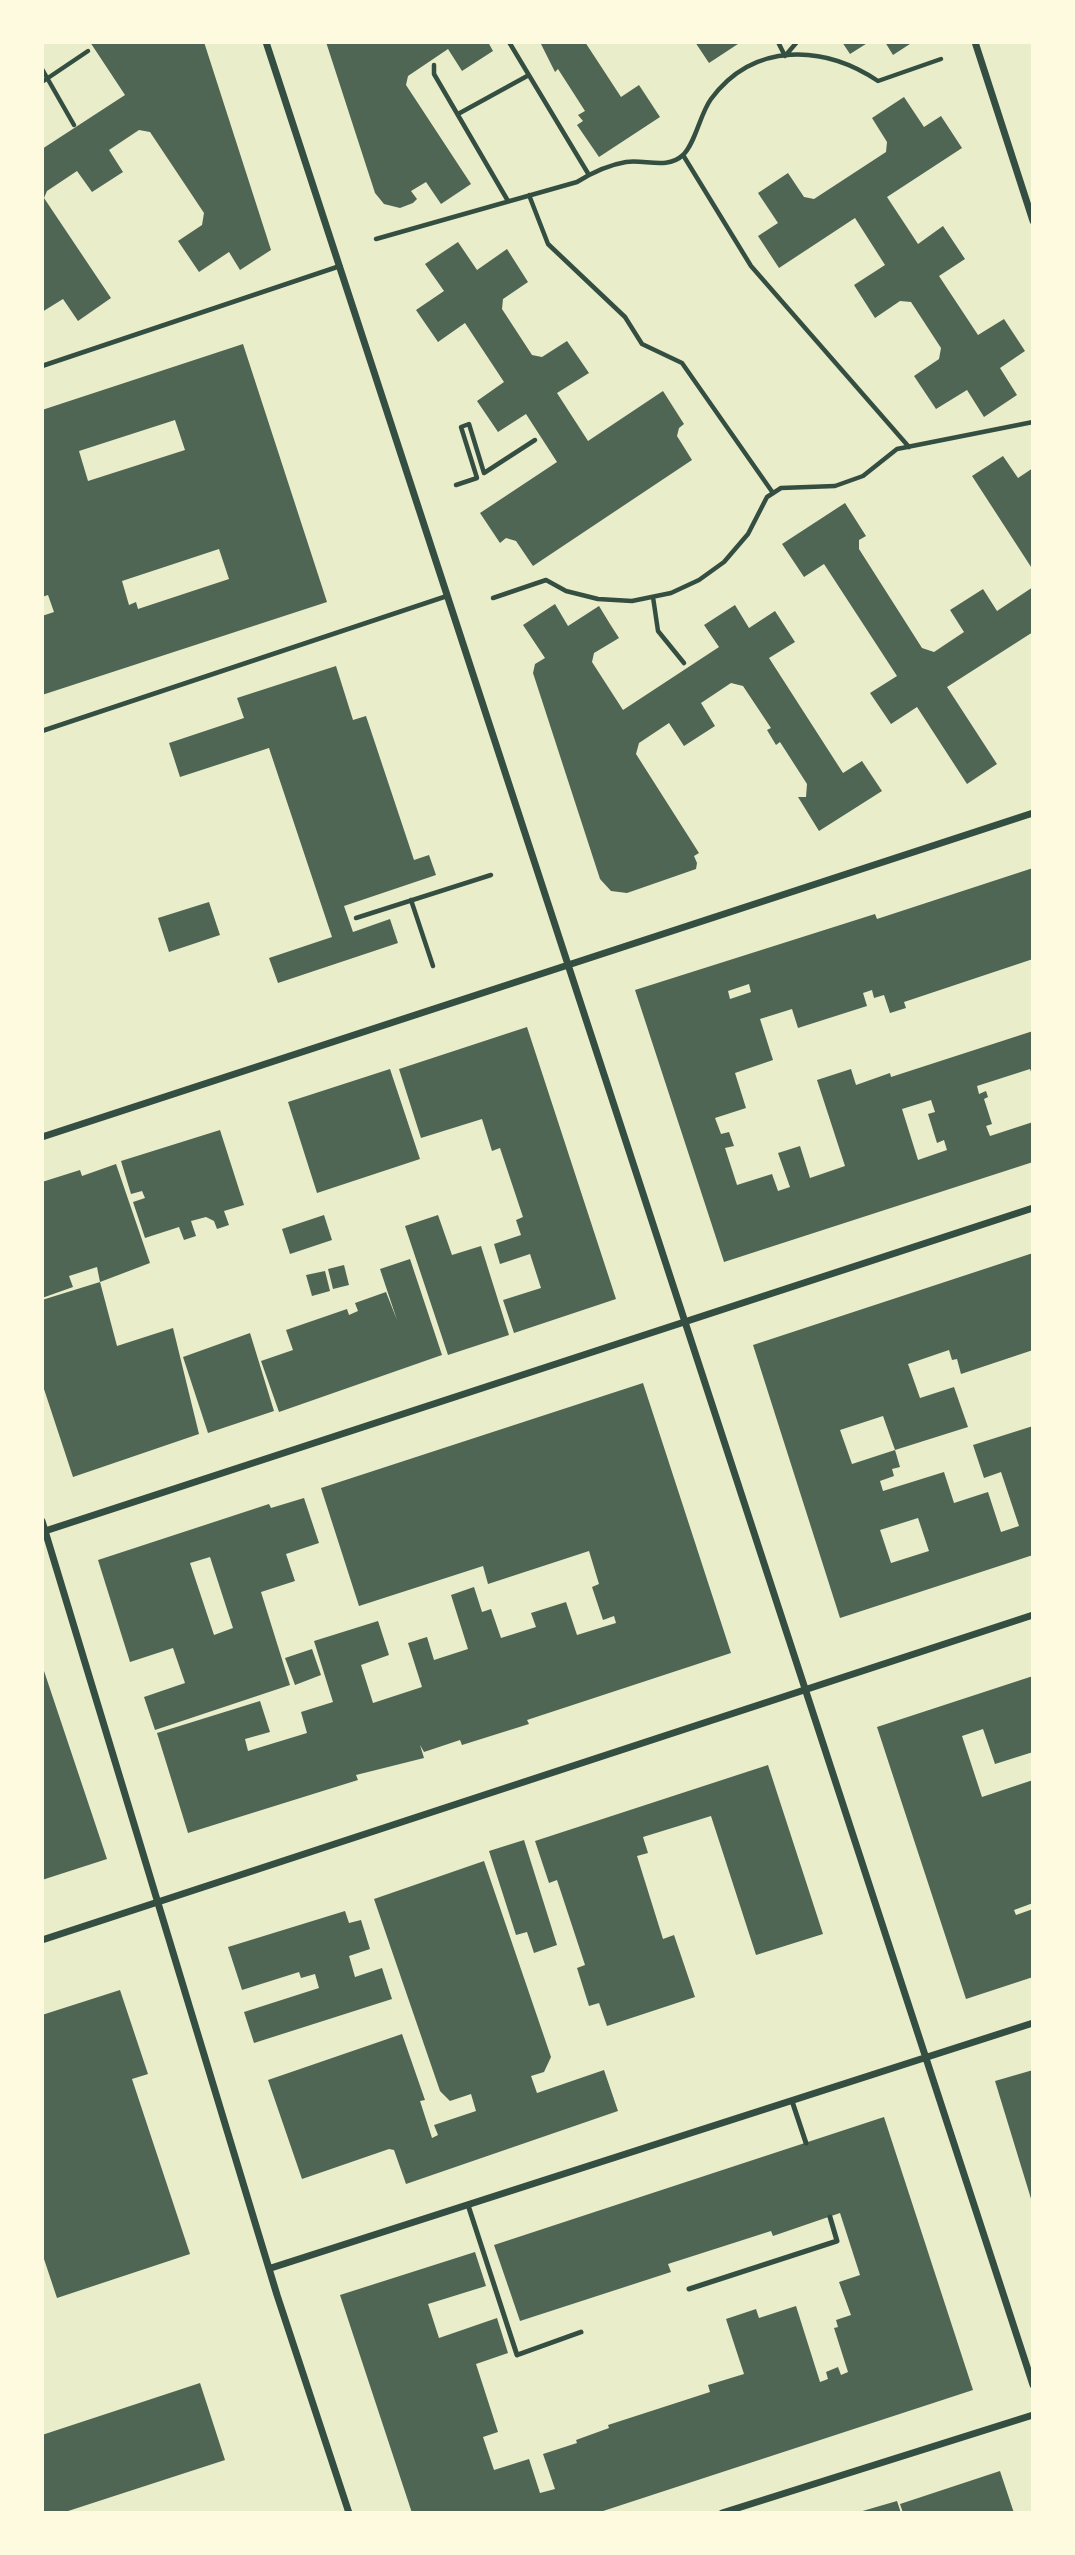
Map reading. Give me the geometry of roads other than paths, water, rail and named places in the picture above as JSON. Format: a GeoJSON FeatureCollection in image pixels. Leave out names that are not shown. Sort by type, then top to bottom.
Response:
{"type":"FeatureCollection","features":[{"type":"Feature","properties":{"kind":"street"},"geometry":{"type":"LineString","coordinates":[[266,42],[1033,2385]]}},
{"type":"Feature","properties":{"kind":"street"},"geometry":{"type":"LineString","coordinates":[[975,42],[1033,221]]}},
{"type":"Feature","properties":{"kind":"street"},"geometry":{"type":"LineString","coordinates":[[42,1138],[1033,813]]}},
{"type":"Feature","properties":{"kind":"street"},"geometry":{"type":"LineString","coordinates":[[44,1531],[1033,1208]]}},
{"type":"Feature","properties":{"kind":"street"},"geometry":{"type":"LineString","coordinates":[[42,1521],[349,2513]]}},
{"type":"Feature","properties":{"kind":"street"},"geometry":{"type":"LineString","coordinates":[[42,1940],[1033,1615]]}},
{"type":"Feature","properties":{"kind":"street"},"geometry":{"type":"LineString","coordinates":[[271,2268],[1033,2023]]}},
{"type":"Feature","properties":{"kind":"street"},"geometry":{"type":"LineString","coordinates":[[722,2513],[1033,2415]]}},
{"type":"Feature","properties":{"kind":"lane"},"geometry":{"type":"LineString","coordinates":[[42,366],[340,266]]}},
{"type":"Feature","properties":{"kind":"lane"},"geometry":{"type":"LineString","coordinates":[[42,730],[447,596]]}},
{"type":"Feature","properties":{"kind":"lane"},"geometry":{"type":"LineString","coordinates":[[792,2101],[806,2143]]}},
{"type":"Feature","properties":{"kind":"lane"},"geometry":{"type":"LineString","coordinates":[[468,2205],[517,2355],[581,2332]]}},
{"type":"Feature","properties":{"kind":"lane"},"geometry":{"type":"LineString","coordinates":[[690,2289],[837,2241],[830,2217]]}}]}
